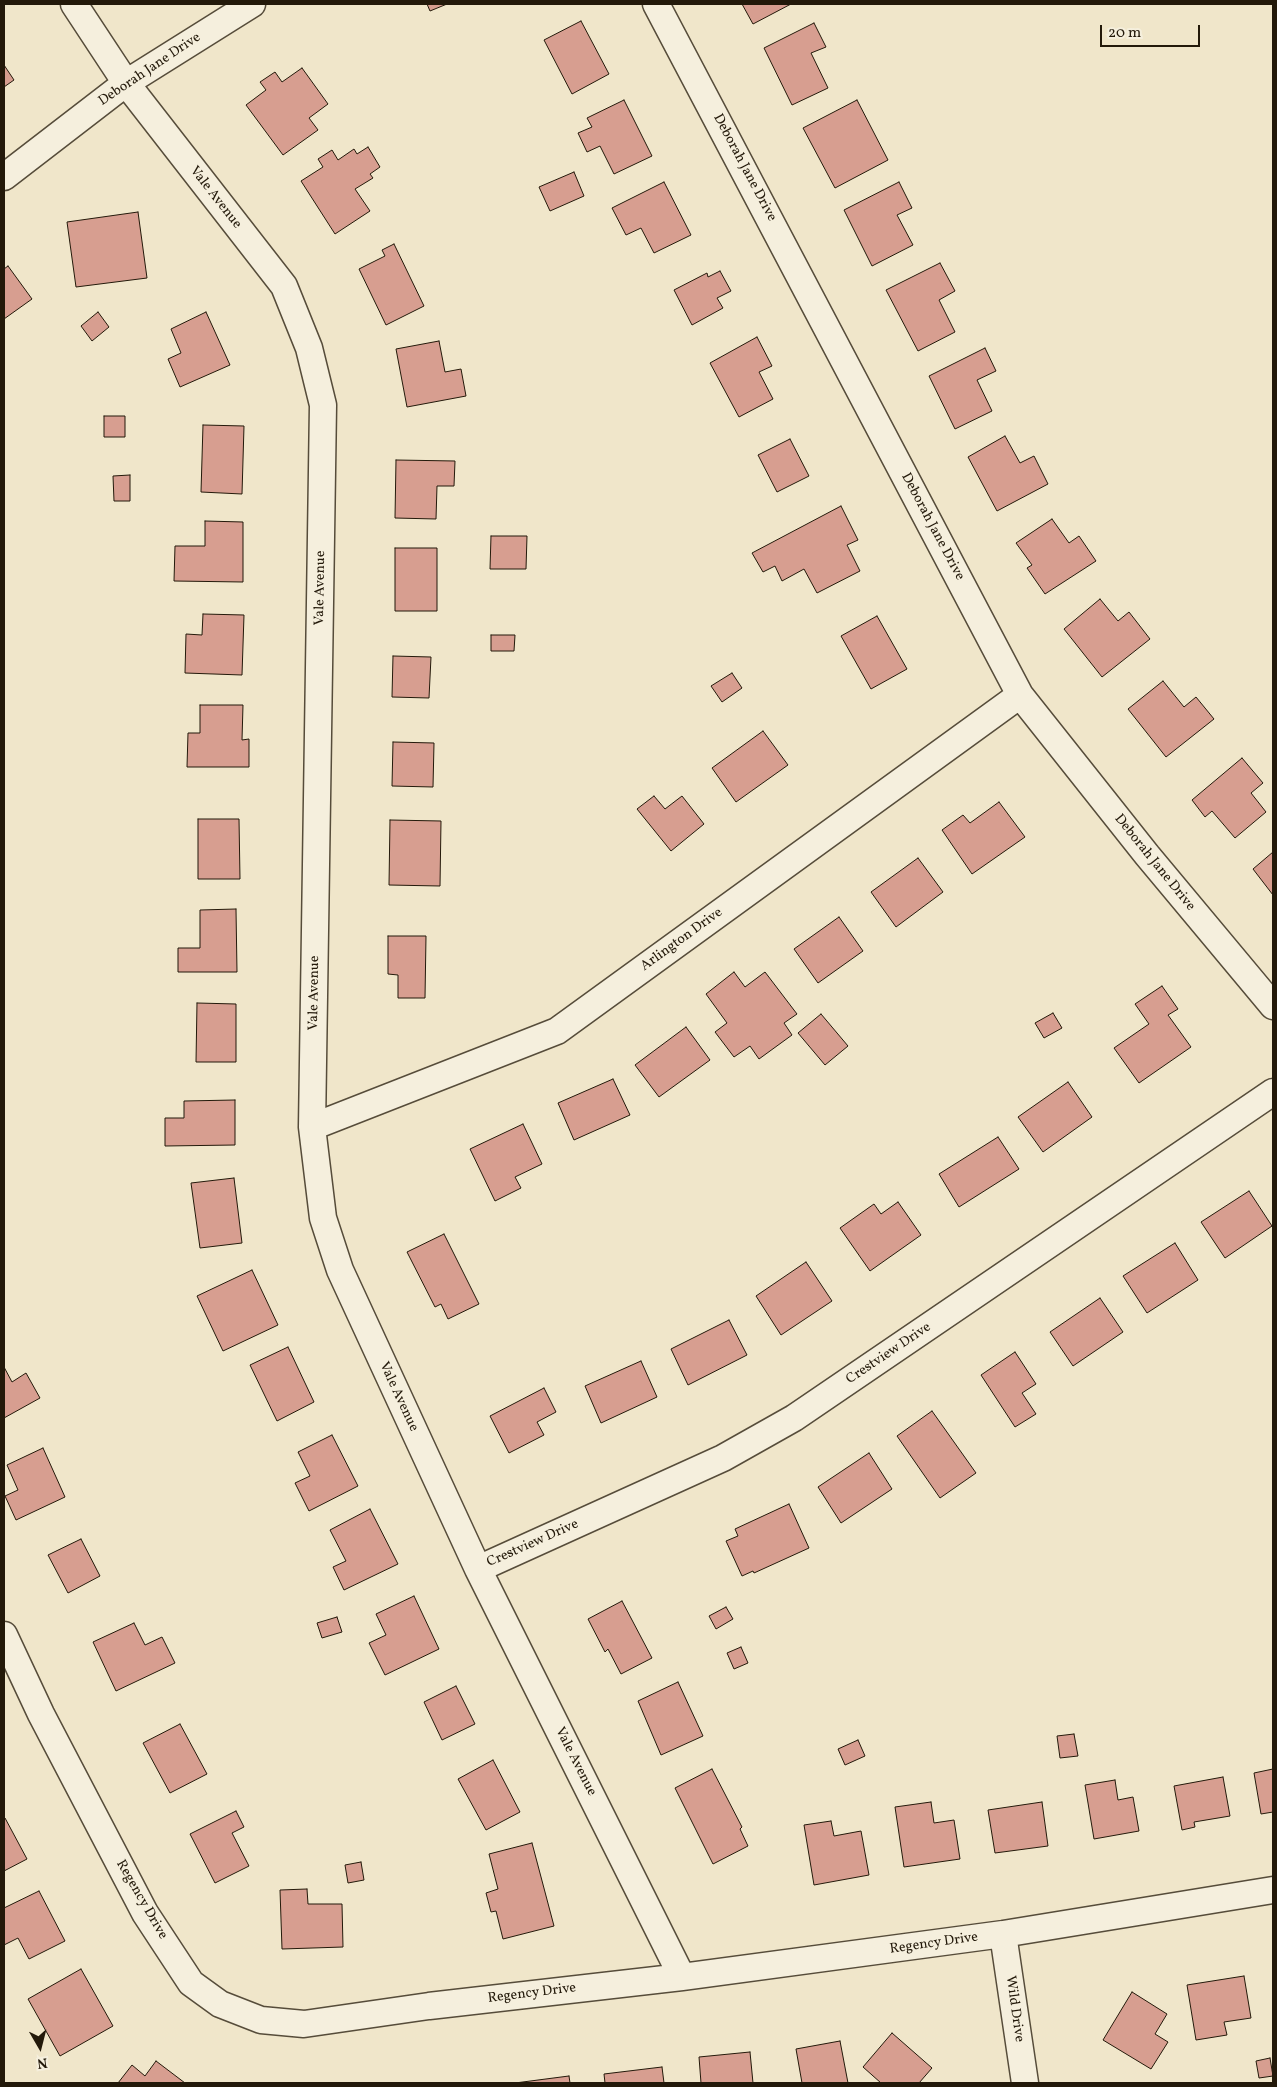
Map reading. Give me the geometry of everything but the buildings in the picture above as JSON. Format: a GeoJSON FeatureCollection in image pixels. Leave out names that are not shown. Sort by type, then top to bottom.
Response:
{"type":"FeatureCollection","features":[{"type":"Feature","properties":{"kind":"street","name":"Vale Avenue"},"geometry":{"type":"LineString","coordinates":[[74,4],[126,83],[284,286],[309,348],[323,405],[312,1127],[323,1218],[340,1270],[478,1569],[682,1977]]}},
{"type":"Feature","properties":{"kind":"street","name":"Deborah Jane Drive"},"geometry":{"type":"LineString","coordinates":[[4,177],[126,83],[252,4]]}},
{"type":"Feature","properties":{"kind":"street","name":"Deborah Jane Drive"},"geometry":{"type":"LineString","coordinates":[[656,4],[1020,695],[1147,855],[1273,1006]]}},
{"type":"Feature","properties":{"kind":"street","name":"Arlington Drive"},"geometry":{"type":"LineString","coordinates":[[312,1127],[557,1031],[1020,695]]}},
{"type":"Feature","properties":{"kind":"street","name":"Crestview Drive"},"geometry":{"type":"LineString","coordinates":[[478,1569],[723,1458],[794,1418],[1273,1092]]}},
{"type":"Feature","properties":{"kind":"street","name":"Regency Drive"},"geometry":{"type":"LineString","coordinates":[[4,1635],[41,1714],[145,1913],[191,1983],[220,2004],[261,2020],[304,2024],[447,2004],[682,1977],[1003,1934],[1273,1890]]}},
{"type":"Feature","properties":{"kind":"street","name":"Wild Drive"},"geometry":{"type":"LineString","coordinates":[[1003,1934],[1025,2083]]}}]}
